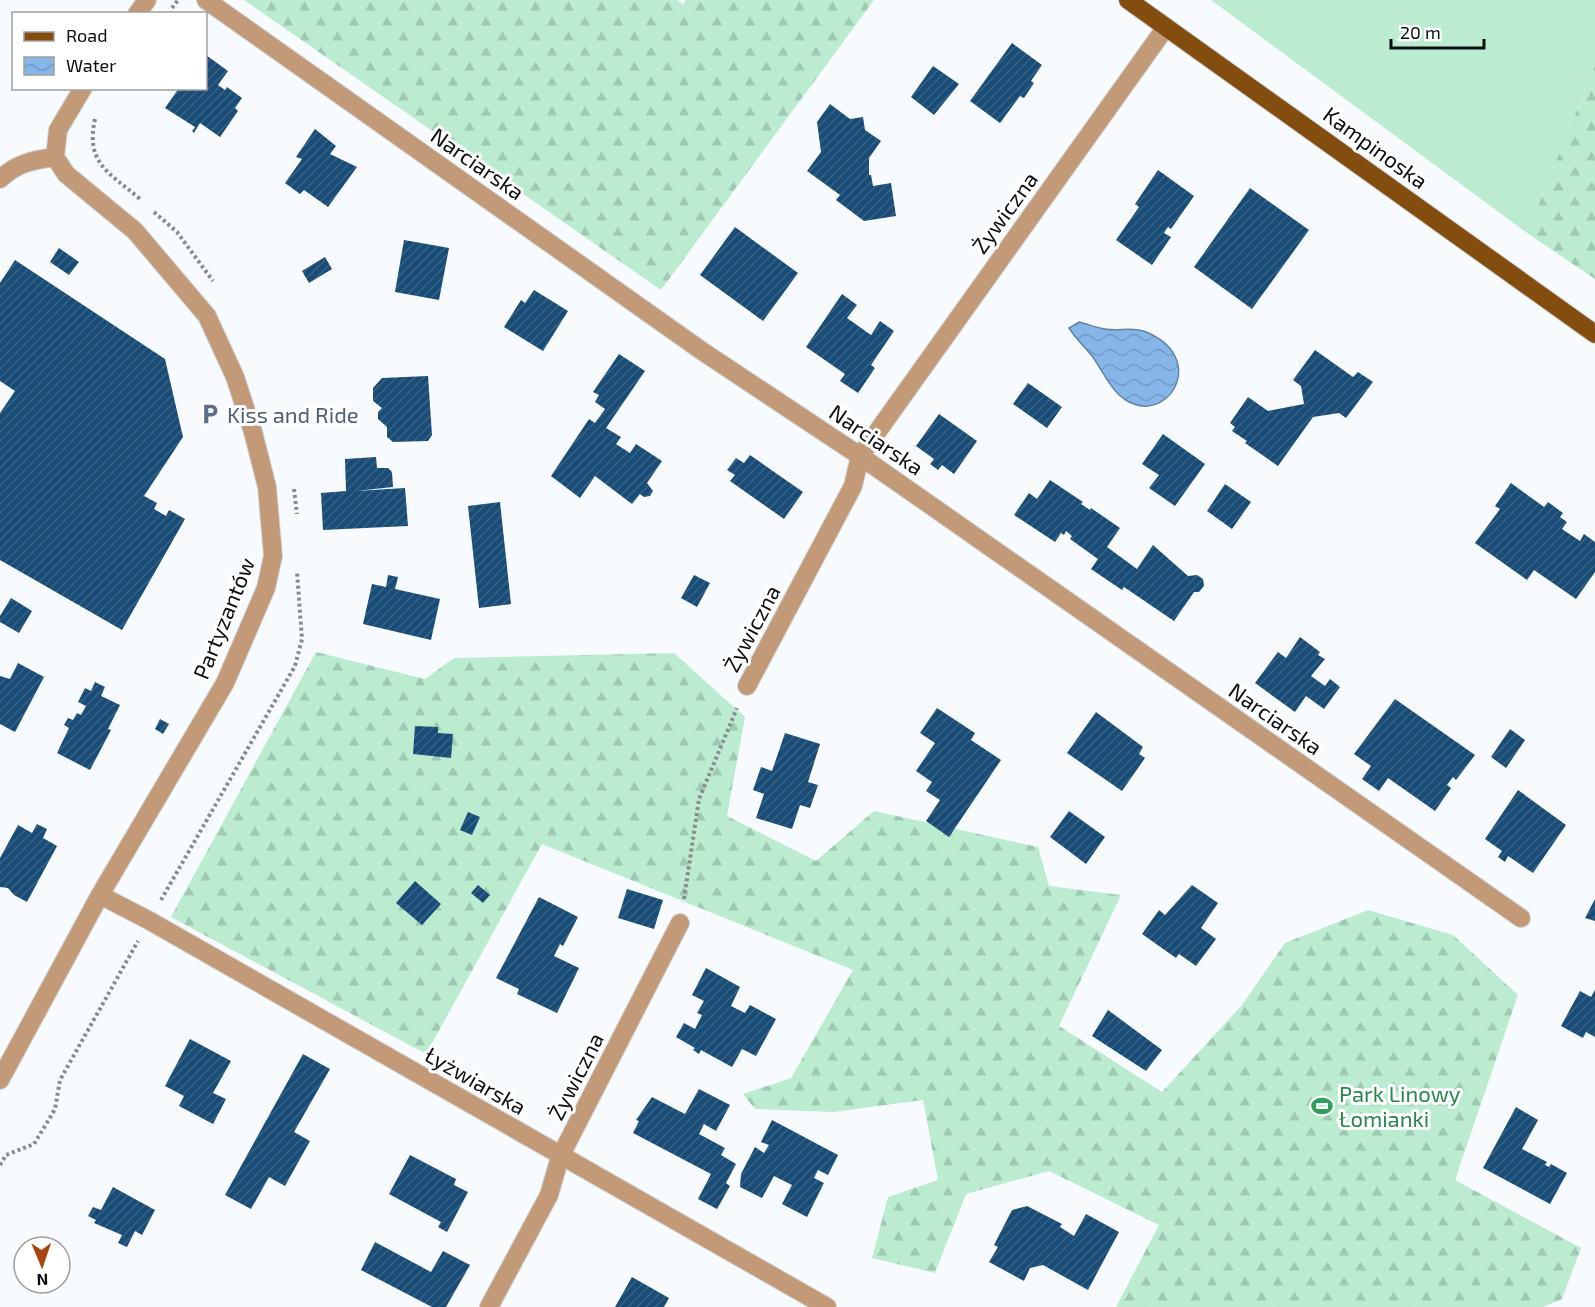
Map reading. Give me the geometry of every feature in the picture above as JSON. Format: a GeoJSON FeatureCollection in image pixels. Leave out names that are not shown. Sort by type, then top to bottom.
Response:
{"type":"FeatureCollection","features":[{"type":"Feature","properties":{"kind":"main road","name":"Kampinoska"},"geometry":{"type":"LineString","coordinates":[[1128,0],[1595,334]]}},
{"type":"Feature","properties":{"kind":"street","name":"Narciarska"},"geometry":{"type":"LineString","coordinates":[[206,0],[702,351],[860,456],[1521,918]]}},
{"type":"Feature","properties":{"kind":"street","name":"Żywiczna"},"geometry":{"type":"LineString","coordinates":[[747,686],[852,486],[860,456],[1166,27]]}},
{"type":"Feature","properties":{"kind":"street"},"geometry":{"type":"LineString","coordinates":[[3,171],[27,161],[55,157],[58,130],[66,112],[82,90]]}},
{"type":"Feature","properties":{"kind":"street","name":"Partyzantów"},"geometry":{"type":"LineString","coordinates":[[0,1080],[100,896],[225,683],[266,588],[273,556],[267,487],[253,432],[234,377],[207,315],[135,231],[66,174],[55,157]]}},
{"type":"Feature","properties":{"kind":"street","name":"Łyżwiarska"},"geometry":{"type":"LineString","coordinates":[[100,896],[150,921],[560,1157],[828,1307]]}},
{"type":"Feature","properties":{"kind":"street","name":"Żywiczna"},"geometry":{"type":"LineString","coordinates":[[489,1307],[549,1195],[560,1157],[680,923]]}},
{"type":"Feature","properties":{"kind":"path"},"geometry":{"type":"LineString","coordinates":[[98,111],[92,140],[97,162],[143,202]]}},
{"type":"Feature","properties":{"kind":"path"},"geometry":{"type":"LineString","coordinates":[[151,209],[177,232],[217,287]]}},
{"type":"Feature","properties":{"kind":"path"},"geometry":{"type":"LineString","coordinates":[[293,485],[297,517]]}},
{"type":"Feature","properties":{"kind":"path"},"geometry":{"type":"LineString","coordinates":[[0,1165],[6,1155],[34,1144],[56,1109],[60,1080],[295,666],[302,639],[297,569]]}},
{"type":"Feature","properties":{"kind":"path","name":"Żywiczna"},"geometry":{"type":"LineString","coordinates":[[680,923],[699,799],[747,686]]}},
{"type":"Feature","properties":{"kind":"green space"},"geometry":{"type":"Polygon","coordinates":[[[244,0],[677,0],[683,4],[686,0],[874,0],[661,290],[244,0]]]}},
{"type":"Feature","properties":{"kind":"green space"},"geometry":{"type":"Polygon","coordinates":[[[1211,0],[1595,0],[1595,65],[1527,233],[1211,0]]]}},
{"type":"Feature","properties":{"kind":"green space"},"geometry":{"type":"Polygon","coordinates":[[[1595,65],[1595,279],[1527,233],[1595,65]]]}},
{"type":"Feature","properties":{"kind":"green space"},"geometry":{"type":"Polygon","coordinates":[[[316,652],[425,679],[454,658],[674,653],[745,717],[727,816],[816,861],[874,811],[1038,847],[1049,886],[1121,895],[1059,1026],[1162,1092],[1242,1005],[1285,943],[1368,910],[1453,935],[1518,995],[1455,1180],[1581,1248],[1562,1299],[1543,1307],[1116,1307],[1159,1225],[1049,1171],[966,1194],[935,1273],[872,1258],[888,1197],[938,1180],[923,1100],[834,1112],[755,1109],[743,1094],[791,1078],[853,970],[542,844],[426,1054],[171,917],[316,652]]]}},
{"type":"Feature","properties":{"kind":"water"},"geometry":{"type":"Polygon","coordinates":[[[1079,322],[1110,330],[1140,330],[1164,343],[1175,356],[1179,369],[1177,383],[1170,394],[1160,402],[1148,406],[1134,404],[1120,396],[1069,328],[1079,322]]]}},
{"type":"Feature","properties":{"kind":"building"},"geometry":{"type":"Polygon","coordinates":[[[1012,43],[1042,65],[1031,81],[1034,83],[1024,98],[1020,96],[1000,123],[970,101],[1012,43]]]}},
{"type":"Feature","properties":{"kind":"building"},"geometry":{"type":"Polygon","coordinates":[[[207,56],[228,71],[218,85],[225,90],[227,87],[242,98],[235,108],[238,111],[220,137],[200,123],[194,133],[192,131],[195,127],[165,108],[178,90],[207,90],[207,56]]]}},
{"type":"Feature","properties":{"kind":"building"},"geometry":{"type":"Polygon","coordinates":[[[933,66],[959,84],[934,115],[911,97],[933,66]]]}},
{"type":"Feature","properties":{"kind":"building"},"geometry":{"type":"Polygon","coordinates":[[[830,104],[850,119],[863,117],[865,130],[881,141],[869,158],[869,175],[871,175],[873,186],[891,183],[896,216],[864,221],[836,200],[840,195],[807,171],[821,152],[817,122],[830,104]]]}},
{"type":"Feature","properties":{"kind":"building"},"geometry":{"type":"Polygon","coordinates":[[[315,129],[336,146],[330,154],[357,167],[328,207],[304,190],[300,194],[285,183],[302,159],[296,157],[315,129]]]}},
{"type":"Feature","properties":{"kind":"building"},"geometry":{"type":"Polygon","coordinates":[[[1158,170],[1194,196],[1171,229],[1168,227],[1164,233],[1171,237],[1152,265],[1116,240],[1139,207],[1135,204],[1158,170]]]}},
{"type":"Feature","properties":{"kind":"building"},"geometry":{"type":"Polygon","coordinates":[[[1250,188],[1309,230],[1252,309],[1194,267],[1250,188]]]}},
{"type":"Feature","properties":{"kind":"building"},"geometry":{"type":"Polygon","coordinates":[[[735,227],[798,273],[763,321],[700,275],[735,227]]]}},
{"type":"Feature","properties":{"kind":"building"},"geometry":{"type":"Polygon","coordinates":[[[404,240],[449,248],[439,300],[395,292],[404,240]]]}},
{"type":"Feature","properties":{"kind":"building"},"geometry":{"type":"Polygon","coordinates":[[[59,248],[79,262],[69,275],[50,262],[59,248]]]}},
{"type":"Feature","properties":{"kind":"building"},"geometry":{"type":"Polygon","coordinates":[[[325,257],[332,269],[309,283],[302,271],[325,257]]]}},
{"type":"Feature","properties":{"kind":"building"},"geometry":{"type":"Polygon","coordinates":[[[15,260],[165,359],[183,437],[144,496],[157,503],[154,509],[166,516],[169,510],[185,519],[122,630],[0,560],[0,413],[15,391],[0,381],[0,283],[15,260]]]}},
{"type":"Feature","properties":{"kind":"building"},"geometry":{"type":"Polygon","coordinates":[[[534,290],[568,311],[543,351],[504,327],[521,300],[525,303],[534,290]]]}},
{"type":"Feature","properties":{"kind":"building"},"geometry":{"type":"Polygon","coordinates":[[[842,294],[857,305],[847,318],[871,335],[880,321],[894,331],[871,365],[875,368],[858,393],[840,381],[845,374],[806,347],[842,294]]]}},
{"type":"Feature","properties":{"kind":"building"},"geometry":{"type":"Polygon","coordinates":[[[1315,350],[1353,377],[1358,372],[1373,382],[1346,418],[1339,413],[1313,417],[1278,466],[1245,443],[1247,441],[1232,431],[1235,427],[1230,423],[1248,397],[1268,411],[1304,404],[1301,386],[1293,380],[1315,350]]]}},
{"type":"Feature","properties":{"kind":"building"},"geometry":{"type":"Polygon","coordinates":[[[619,354],[645,371],[606,428],[621,437],[616,444],[630,453],[636,444],[662,461],[647,483],[653,491],[650,496],[644,497],[640,494],[632,504],[595,476],[580,498],[551,476],[589,419],[595,423],[605,409],[595,402],[599,395],[593,392],[619,354]]]}},
{"type":"Feature","properties":{"kind":"building"},"geometry":{"type":"Polygon","coordinates":[[[428,376],[432,435],[428,441],[393,442],[387,437],[387,427],[378,419],[378,412],[382,408],[373,401],[373,388],[382,378],[428,376]]]}},
{"type":"Feature","properties":{"kind":"building"},"geometry":{"type":"Polygon","coordinates":[[[1028,383],[1062,407],[1047,428],[1013,404],[1028,383]]]}},
{"type":"Feature","properties":{"kind":"building"},"geometry":{"type":"Polygon","coordinates":[[[939,414],[977,441],[954,474],[942,465],[938,470],[930,464],[934,459],[916,446],[939,414]]]}},
{"type":"Feature","properties":{"kind":"building"},"geometry":{"type":"Polygon","coordinates":[[[1163,434],[1205,464],[1175,506],[1149,488],[1159,475],[1142,464],[1163,434]]]}},
{"type":"Feature","properties":{"kind":"building"},"geometry":{"type":"Polygon","coordinates":[[[750,455],[803,492],[784,519],[730,481],[735,475],[727,470],[736,458],[744,463],[750,455]]]}},
{"type":"Feature","properties":{"kind":"building"},"geometry":{"type":"Polygon","coordinates":[[[376,457],[377,468],[388,468],[392,472],[393,487],[356,491],[405,488],[408,526],[323,530],[321,493],[346,491],[345,459],[376,457]]]}},
{"type":"Feature","properties":{"kind":"building"},"geometry":{"type":"Polygon","coordinates":[[[1050,480],[1083,502],[1081,504],[1090,510],[1091,508],[1120,528],[1107,547],[1137,569],[1153,545],[1188,576],[1197,575],[1203,579],[1204,586],[1199,592],[1194,592],[1174,621],[1124,587],[1122,590],[1091,569],[1098,559],[1070,539],[1072,536],[1066,531],[1064,535],[1061,533],[1055,542],[1014,515],[1029,493],[1037,499],[1050,480]]]}},
{"type":"Feature","properties":{"kind":"building"},"geometry":{"type":"Polygon","coordinates":[[[1511,483],[1544,507],[1548,502],[1563,513],[1560,517],[1567,522],[1562,529],[1580,541],[1584,534],[1595,542],[1595,572],[1576,599],[1534,570],[1527,580],[1475,543],[1500,509],[1495,506],[1511,483]]]}},
{"type":"Feature","properties":{"kind":"building"},"geometry":{"type":"Polygon","coordinates":[[[1225,484],[1251,502],[1232,529],[1207,511],[1225,484]]]}},
{"type":"Feature","properties":{"kind":"building"},"geometry":{"type":"Polygon","coordinates":[[[500,502],[511,604],[479,608],[468,506],[500,502]]]}},
{"type":"Feature","properties":{"kind":"building"},"geometry":{"type":"Polygon","coordinates":[[[388,575],[398,577],[395,589],[440,599],[431,640],[363,624],[372,584],[386,587],[388,575]]]}},
{"type":"Feature","properties":{"kind":"building"},"geometry":{"type":"Polygon","coordinates":[[[694,575],[710,583],[697,607],[681,598],[694,575]]]}},
{"type":"Feature","properties":{"kind":"building"},"geometry":{"type":"Polygon","coordinates":[[[11,598],[32,611],[19,633],[0,622],[0,616],[11,598]]]}},
{"type":"Feature","properties":{"kind":"building"},"geometry":{"type":"Polygon","coordinates":[[[1300,637],[1320,652],[1318,655],[1325,659],[1311,676],[1325,686],[1330,679],[1340,687],[1324,709],[1306,696],[1295,712],[1255,683],[1278,652],[1286,658],[1300,637]]]}},
{"type":"Feature","properties":{"kind":"building"},"geometry":{"type":"Polygon","coordinates":[[[18,663],[44,677],[15,732],[0,724],[0,676],[10,679],[18,663]]]}},
{"type":"Feature","properties":{"kind":"building"},"geometry":{"type":"Polygon","coordinates":[[[95,682],[105,687],[101,696],[120,705],[108,729],[111,730],[90,770],[57,753],[69,728],[64,725],[68,718],[73,720],[77,713],[81,715],[86,706],[78,702],[85,688],[91,691],[95,682]]]}},
{"type":"Feature","properties":{"kind":"building"},"geometry":{"type":"Polygon","coordinates":[[[1395,699],[1475,755],[1456,780],[1453,777],[1447,785],[1451,788],[1435,811],[1388,778],[1379,791],[1362,779],[1371,766],[1354,754],[1395,699]]]}},
{"type":"Feature","properties":{"kind":"building"},"geometry":{"type":"Polygon","coordinates":[[[937,708],[975,733],[971,740],[1001,760],[949,837],[926,821],[940,800],[926,791],[932,782],[916,771],[935,743],[920,733],[937,708]]]}},
{"type":"Feature","properties":{"kind":"building"},"geometry":{"type":"Polygon","coordinates":[[[1096,712],[1143,747],[1139,754],[1145,758],[1122,791],[1067,753],[1096,712]]]}},
{"type":"Feature","properties":{"kind":"building"},"geometry":{"type":"Polygon","coordinates":[[[160,719],[169,724],[163,734],[155,729],[160,719]]]}},
{"type":"Feature","properties":{"kind":"building"},"geometry":{"type":"Polygon","coordinates":[[[415,726],[438,727],[438,733],[453,734],[451,758],[413,754],[415,726]]]}},
{"type":"Feature","properties":{"kind":"building"},"geometry":{"type":"Polygon","coordinates":[[[1510,729],[1525,740],[1506,768],[1491,757],[1510,729]]]}},
{"type":"Feature","properties":{"kind":"building"},"geometry":{"type":"Polygon","coordinates":[[[785,733],[820,744],[808,782],[818,785],[810,808],[800,805],[792,829],[756,818],[764,794],[753,790],[761,767],[772,771],[785,733]]]}},
{"type":"Feature","properties":{"kind":"building"},"geometry":{"type":"Polygon","coordinates":[[[1518,790],[1566,825],[1533,873],[1508,856],[1505,862],[1498,857],[1502,851],[1485,839],[1518,790]]]}},
{"type":"Feature","properties":{"kind":"building"},"geometry":{"type":"Polygon","coordinates":[[[1069,811],[1105,837],[1086,864],[1050,837],[1069,811]]]}},
{"type":"Feature","properties":{"kind":"building"},"geometry":{"type":"Polygon","coordinates":[[[468,812],[480,817],[472,835],[460,830],[468,812]]]}},
{"type":"Feature","properties":{"kind":"building"},"geometry":{"type":"Polygon","coordinates":[[[37,824],[47,829],[43,838],[57,846],[27,902],[14,895],[8,888],[0,887],[0,858],[18,825],[32,833],[37,824]]]}},
{"type":"Feature","properties":{"kind":"building"},"geometry":{"type":"Polygon","coordinates":[[[415,881],[441,904],[422,925],[396,903],[415,881]]]}},
{"type":"Feature","properties":{"kind":"building"},"geometry":{"type":"Polygon","coordinates":[[[478,885],[490,895],[483,903],[471,893],[478,885]]]}},
{"type":"Feature","properties":{"kind":"building"},"geometry":{"type":"Polygon","coordinates":[[[1192,885],[1218,903],[1201,928],[1216,939],[1196,966],[1179,954],[1176,958],[1142,934],[1159,910],[1165,915],[1192,885]]]}},
{"type":"Feature","properties":{"kind":"building"},"geometry":{"type":"Polygon","coordinates":[[[627,889],[663,900],[654,929],[618,918],[627,889]]]}},
{"type":"Feature","properties":{"kind":"building"},"geometry":{"type":"Polygon","coordinates":[[[539,897],[578,917],[563,946],[560,944],[554,956],[579,968],[557,1013],[517,994],[519,989],[496,978],[539,897]]]}},
{"type":"Feature","properties":{"kind":"building"},"geometry":{"type":"Polygon","coordinates":[[[1595,899],[1595,921],[1585,918],[1595,899]]]}},
{"type":"Feature","properties":{"kind":"building"},"geometry":{"type":"Polygon","coordinates":[[[706,968],[740,987],[731,1006],[745,1013],[750,1005],[776,1019],[756,1056],[742,1049],[732,1067],[701,1050],[699,1054],[693,1050],[695,1048],[676,1037],[684,1023],[695,1029],[702,1015],[697,1013],[704,1001],[692,995],[706,968]]]}},
{"type":"Feature","properties":{"kind":"building"},"geometry":{"type":"Polygon","coordinates":[[[1595,990],[1595,1037],[1586,1032],[1583,1038],[1561,1026],[1580,991],[1591,997],[1595,990]]]}},
{"type":"Feature","properties":{"kind":"building"},"geometry":{"type":"Polygon","coordinates":[[[1108,1010],[1162,1050],[1146,1071],[1092,1036],[1108,1010]]]}},
{"type":"Feature","properties":{"kind":"building"},"geometry":{"type":"Polygon","coordinates":[[[190,1039],[231,1061],[213,1093],[226,1099],[213,1124],[179,1106],[184,1096],[165,1086],[190,1039]]]}},
{"type":"Feature","properties":{"kind":"building"},"geometry":{"type":"Polygon","coordinates":[[[303,1054],[330,1069],[294,1132],[310,1141],[285,1186],[269,1177],[251,1209],[225,1195],[303,1054]]]}},
{"type":"Feature","properties":{"kind":"building"},"geometry":{"type":"Polygon","coordinates":[[[699,1089],[730,1105],[716,1131],[704,1124],[699,1134],[725,1148],[721,1155],[736,1164],[726,1183],[730,1186],[717,1209],[698,1199],[711,1174],[633,1133],[639,1121],[636,1120],[652,1097],[685,1114],[699,1089]]]}},
{"type":"Feature","properties":{"kind":"building"},"geometry":{"type":"Polygon","coordinates":[[[1516,1107],[1538,1120],[1522,1149],[1547,1162],[1545,1165],[1549,1167],[1551,1164],[1567,1173],[1550,1204],[1483,1168],[1516,1107]]]}},
{"type":"Feature","properties":{"kind":"building"},"geometry":{"type":"Polygon","coordinates":[[[772,1120],[838,1155],[828,1175],[818,1170],[814,1178],[824,1183],[807,1217],[782,1204],[792,1185],[774,1176],[762,1198],[740,1187],[741,1174],[755,1147],[764,1153],[769,1145],[761,1142],[772,1120]]]}},
{"type":"Feature","properties":{"kind":"building"},"geometry":{"type":"Polygon","coordinates":[[[410,1155],[456,1179],[454,1185],[468,1192],[447,1232],[438,1227],[441,1222],[389,1194],[410,1155]]]}},
{"type":"Feature","properties":{"kind":"building"},"geometry":{"type":"Polygon","coordinates":[[[113,1187],[155,1210],[142,1235],[135,1231],[127,1247],[118,1243],[122,1235],[94,1223],[96,1220],[88,1216],[93,1207],[101,1210],[113,1187]]]}},
{"type":"Feature","properties":{"kind":"building"},"geometry":{"type":"Polygon","coordinates":[[[1027,1206],[1062,1224],[1060,1227],[1074,1236],[1086,1214],[1119,1232],[1088,1290],[1043,1265],[1030,1268],[1024,1281],[989,1262],[998,1247],[994,1245],[1012,1210],[1027,1206]]]}},
{"type":"Feature","properties":{"kind":"building"},"geometry":{"type":"Polygon","coordinates":[[[375,1242],[431,1272],[443,1251],[470,1265],[446,1307],[432,1307],[361,1270],[375,1242]]]}},
{"type":"Feature","properties":{"kind":"building"},"geometry":{"type":"Polygon","coordinates":[[[632,1277],[669,1298],[664,1307],[615,1307],[632,1277]]]}},
{"type":"Feature","properties":{"kind":"place","name":"Kiss and Ride"},"geometry":{"type":"Point","coordinates":[210,414]}},
{"type":"Feature","properties":{"kind":"place","name":"Park Linowy Łomianki"},"geometry":{"type":"Point","coordinates":[1322,1106]}}]}
